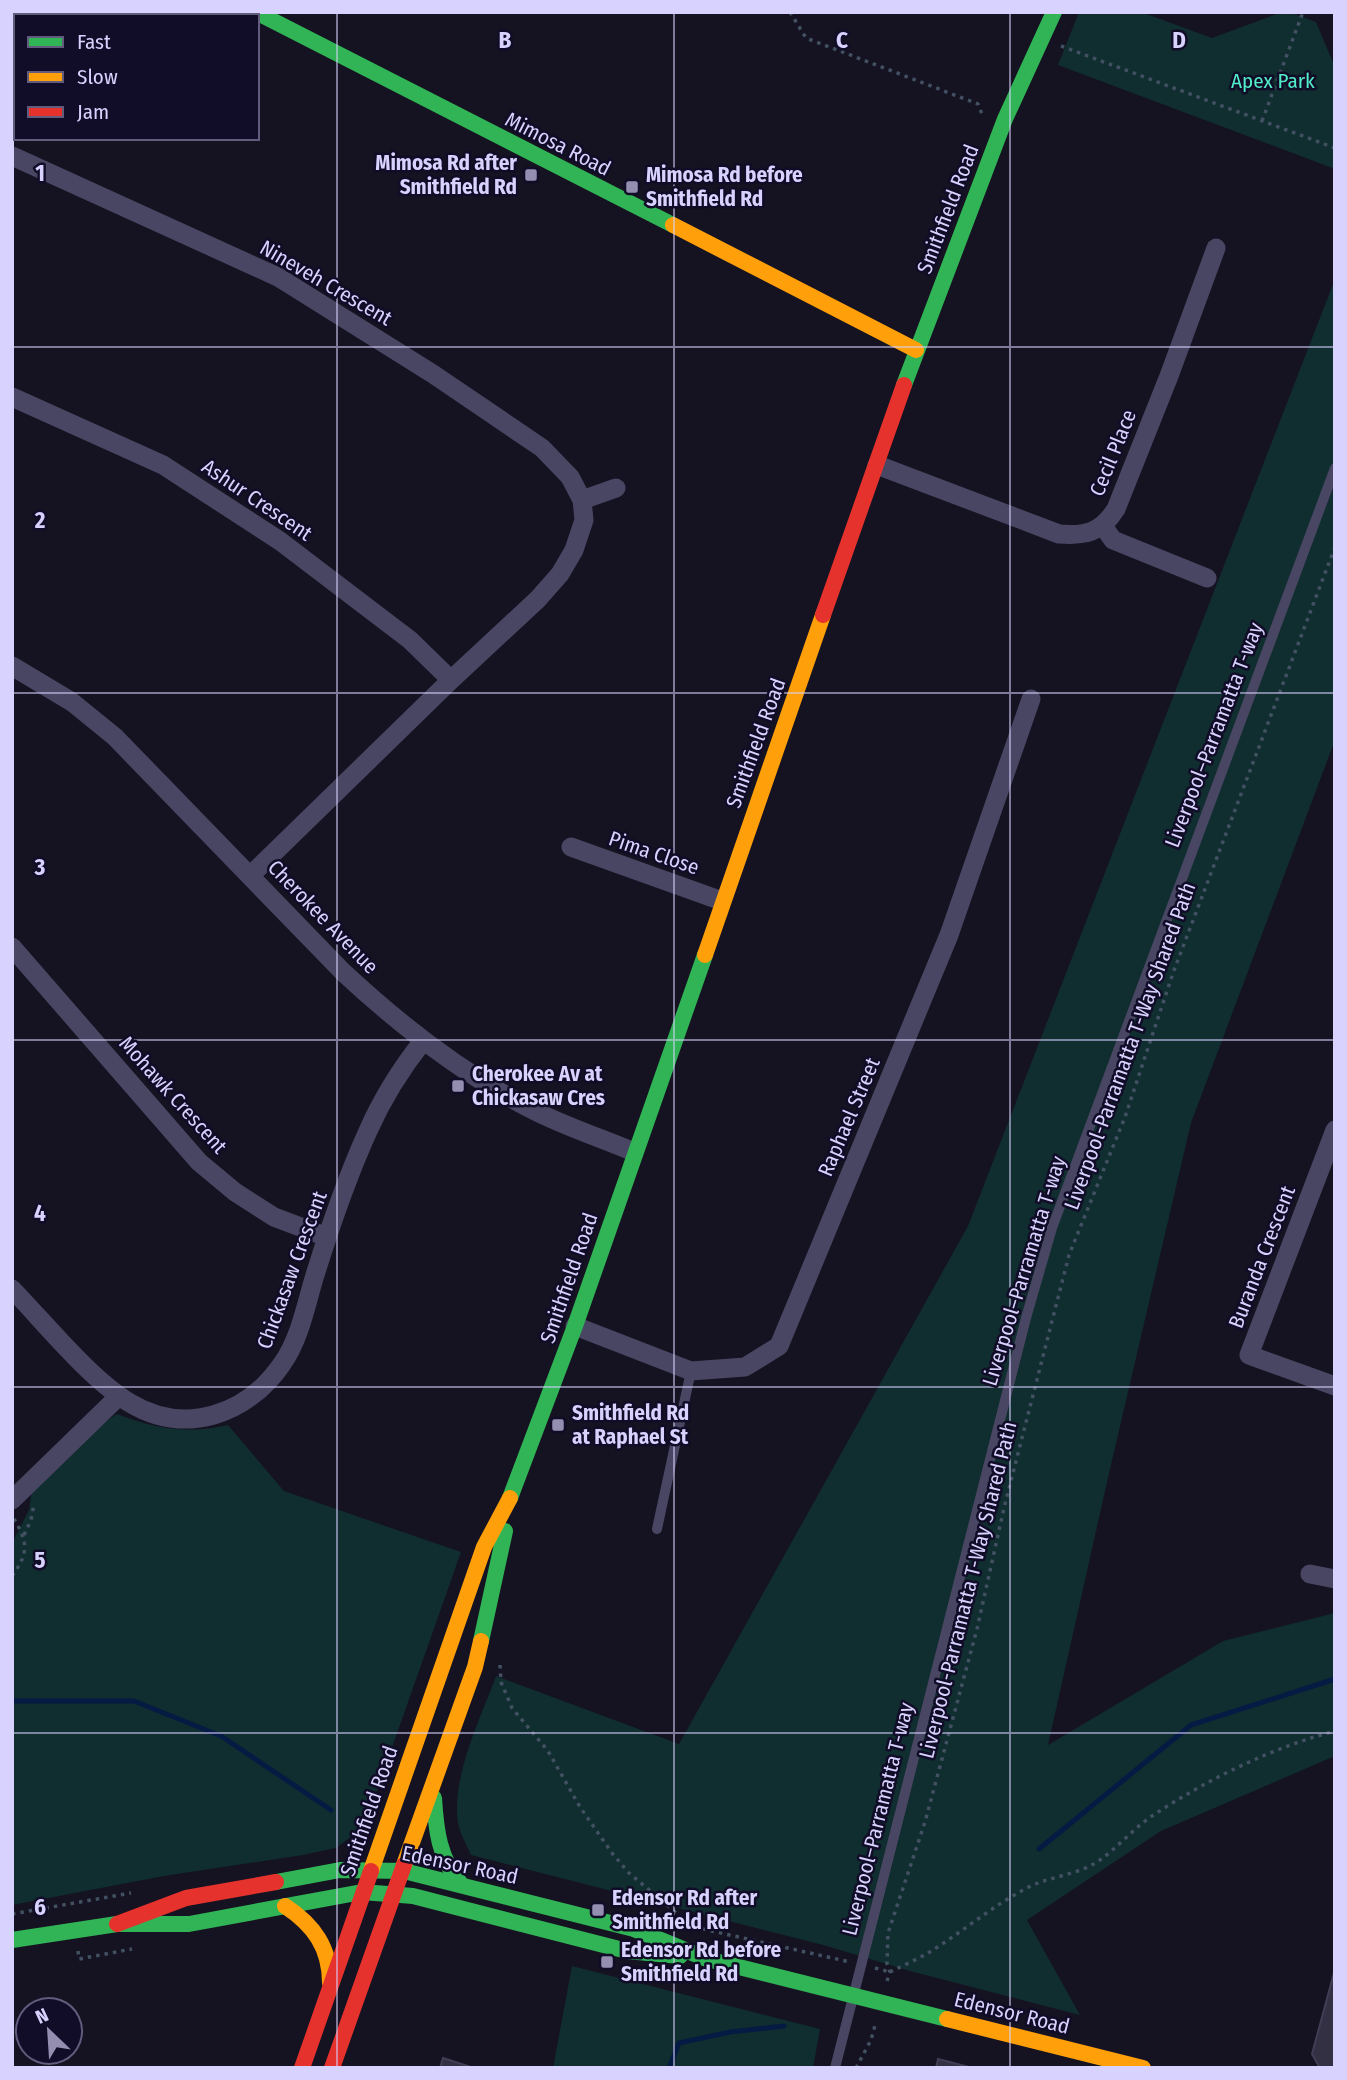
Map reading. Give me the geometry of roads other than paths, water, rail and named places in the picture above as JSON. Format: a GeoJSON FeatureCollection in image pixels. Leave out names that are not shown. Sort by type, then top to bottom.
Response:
{"type":"FeatureCollection","features":[{"type":"Feature","properties":{"kind":"main road","name":"Mimosa Road"},"geometry":{"type":"LineString","coordinates":[[256,12],[916,350]]}},
{"type":"Feature","properties":{"kind":"main road","name":"Smithfield Road"},"geometry":{"type":"LineString","coordinates":[[302,2068],[484,1546],[512,1493],[575,1326],[916,350],[1005,119],[1054,12]]}},
{"type":"Feature","properties":{"kind":"main road","name":"Smithfield Road"},"geometry":{"type":"LineString","coordinates":[[332,2068],[475,1667],[501,1555],[512,1493]]}},
{"type":"Feature","properties":{"kind":"main road"},"geometry":{"type":"LineString","coordinates":[[434,1788],[439,1847],[449,1870],[461,1884]]}},
{"type":"Feature","properties":{"kind":"main road","name":"Edensor Road"},"geometry":{"type":"LineString","coordinates":[[117,1924],[187,1898],[340,1870],[404,1871],[634,1928],[707,1959]]}},
{"type":"Feature","properties":{"kind":"main road","name":"Edensor Road"},"geometry":{"type":"LineString","coordinates":[[12,1940],[117,1924],[189,1924],[362,1892],[413,1896],[627,1951],[707,1959],[1143,2068]]}},
{"type":"Feature","properties":{"kind":"main road"},"geometry":{"type":"LineString","coordinates":[[285,1906],[300,1915],[316,1931],[324,1944],[331,1968],[330,1993]]}},
{"type":"Feature","properties":{"kind":"street","name":"Nineveh Crescent"},"geometry":{"type":"LineString","coordinates":[[12,156],[278,278],[433,374],[542,448],[570,477],[582,500]]}},
{"type":"Feature","properties":{"kind":"street","name":"Cecil Place"},"geometry":{"type":"LineString","coordinates":[[877,465],[1059,534],[1079,536],[1092,533],[1103,526],[1116,509],[1216,248]]}},
{"type":"Feature","properties":{"kind":"street","name":"Ashur Crescent"},"geometry":{"type":"LineString","coordinates":[[12,397],[175,472],[280,541],[410,640],[451,680]]}},
{"type":"Feature","properties":{"kind":"street"},"geometry":{"type":"LineString","coordinates":[[251,875],[538,599],[560,575],[574,550],[584,520],[582,500],[616,488]]}},
{"type":"Feature","properties":{"kind":"street"},"geometry":{"type":"LineString","coordinates":[[1103,526],[1113,540],[1207,578]]}},
{"type":"Feature","properties":{"kind":"street","name":"Cherokee Avenue"},"geometry":{"type":"LineString","coordinates":[[12,666],[95,719],[115,737],[343,972],[423,1041],[513,1100],[542,1115],[634,1152]]}},
{"type":"Feature","properties":{"kind":"street","name":"Raphael Street"},"geometry":{"type":"LineString","coordinates":[[575,1326],[691,1371],[745,1367],[779,1346],[949,935],[1031,699]]}},
{"type":"Feature","properties":{"kind":"street","name":"Pima Close"},"geometry":{"type":"LineString","coordinates":[[571,847],[722,901]]}},
{"type":"Feature","properties":{"kind":"street","name":"Mohawk Crescent"},"geometry":{"type":"LineString","coordinates":[[12,947],[198,1161],[235,1192],[274,1217],[327,1237]]}},
{"type":"Feature","properties":{"kind":"street","name":"Chickasaw Crescent"},"geometry":{"type":"LineString","coordinates":[[12,1289],[96,1376],[119,1396],[142,1410],[181,1419],[220,1415],[247,1402],[283,1363],[289,1351],[327,1237],[367,1131],[393,1080],[423,1041]]}},
{"type":"Feature","properties":{"kind":"street","name":"Buranda Crescent"},"geometry":{"type":"LineString","coordinates":[[1335,1130],[1249,1355],[1335,1386]]}},
{"type":"Feature","properties":{"kind":"street"},"geometry":{"type":"LineString","coordinates":[[12,1500],[119,1396]]}},
{"type":"Feature","properties":{"kind":"street"},"geometry":{"type":"LineString","coordinates":[[1310,1574],[1335,1579]]}},
{"type":"Feature","properties":{"kind":"lane","name":"Liverpool–Parramatta T-way"},"geometry":{"type":"LineString","coordinates":[[835,2068],[1026,1318],[1049,1238],[1154,948],[1335,468]]}},
{"type":"Feature","properties":{"kind":"lane"},"geometry":{"type":"LineString","coordinates":[[657,1530],[691,1371]]}},
{"type":"Feature","properties":{"kind":"waterway"},"geometry":{"type":"LineString","coordinates":[[1039,1849],[1191,1725],[1335,1679]]}},
{"type":"Feature","properties":{"kind":"waterway"},"geometry":{"type":"LineString","coordinates":[[12,1701],[134,1701],[221,1736],[331,1810]]}},
{"type":"Feature","properties":{"kind":"waterway"},"geometry":{"type":"LineString","coordinates":[[669,2068],[679,2043],[730,2032],[784,2026]]}},
{"type":"Feature","properties":{"kind":"place","name":"Mimosa Rd after Smithfield Rd"},"geometry":{"type":"Point","coordinates":[531,175]}},
{"type":"Feature","properties":{"kind":"place","name":"Mimosa Rd before Smithfield Rd"},"geometry":{"type":"Point","coordinates":[632,187]}},
{"type":"Feature","properties":{"kind":"place","name":"Cherokee Av at Chickasaw Cres"},"geometry":{"type":"Point","coordinates":[458,1086]}},
{"type":"Feature","properties":{"kind":"place","name":"Smithfield Rd at Raphael St"},"geometry":{"type":"Point","coordinates":[558,1425]}},
{"type":"Feature","properties":{"kind":"place","name":"Edensor Rd after Smithfield Rd"},"geometry":{"type":"Point","coordinates":[598,1910]}},
{"type":"Feature","properties":{"kind":"place","name":"Edensor Rd before Smithfield Rd"},"geometry":{"type":"Point","coordinates":[607,1962]}},
{"type":"Feature","properties":{"kind":"park label","name":"Apex Park"},"geometry":{"type":"Point","coordinates":[1273,81]}}]}
